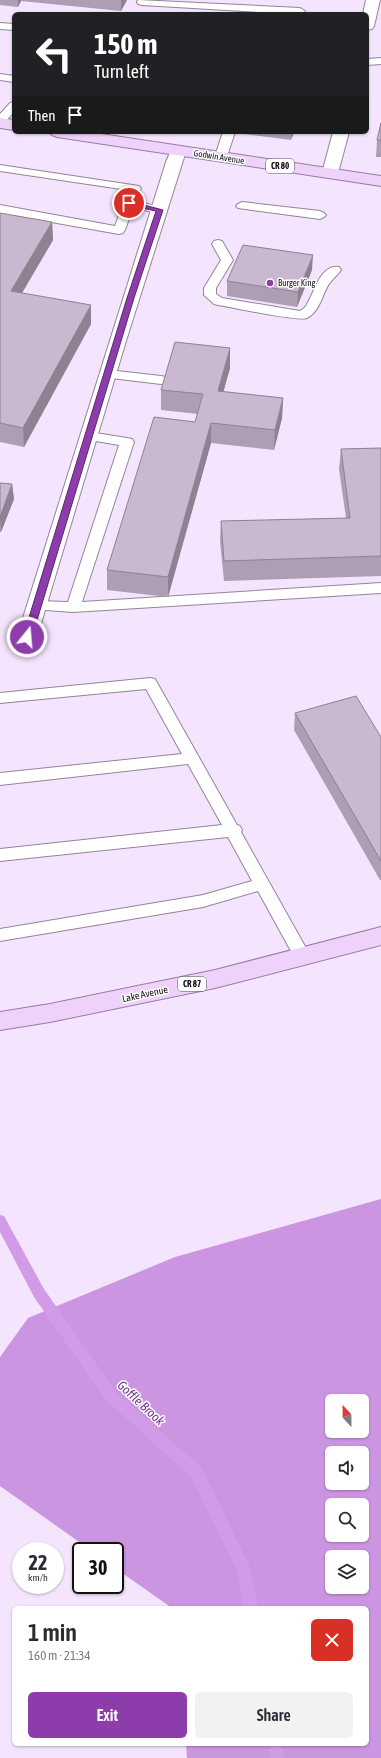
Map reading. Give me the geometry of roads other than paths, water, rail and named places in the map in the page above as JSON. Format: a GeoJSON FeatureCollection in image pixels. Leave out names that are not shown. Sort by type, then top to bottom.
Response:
{"type":"FeatureCollection","features":[{"type":"Feature","properties":{"kind":"main road"},"geometry":{"type":"LineString","coordinates":[[0,122],[12,125]]}},
{"type":"Feature","properties":{"kind":"main road","name":"Godwin Avenue"},"geometry":{"type":"LineString","coordinates":[[70,134],[381,181]]}},
{"type":"Feature","properties":{"kind":"main road","name":"Lake Avenue"},"geometry":{"type":"LineString","coordinates":[[0,1021],[50,1013],[215,979],[381,936]]}},
{"type":"Feature","properties":{"kind":"street"},"geometry":{"type":"LineString","coordinates":[[369,19],[374,0]]}},
{"type":"Feature","properties":{"kind":"street"},"geometry":{"type":"LineString","coordinates":[[330,173],[340,134]]}},
{"type":"Feature","properties":{"kind":"street"},"geometry":{"type":"LineString","coordinates":[[27,637],[88,436],[178,150]]}},
{"type":"Feature","properties":{"kind":"lane"},"geometry":{"type":"LineString","coordinates":[[138,12],[143,1],[300,12]]}},
{"type":"Feature","properties":{"kind":"lane"},"geometry":{"type":"LineString","coordinates":[[0,26],[12,27]]}},
{"type":"Feature","properties":{"kind":"lane"},"geometry":{"type":"LineString","coordinates":[[369,62],[381,61]]}},
{"type":"Feature","properties":{"kind":"lane"},"geometry":{"type":"LineString","coordinates":[[0,77],[12,80]]}},
{"type":"Feature","properties":{"kind":"lane"},"geometry":{"type":"LineString","coordinates":[[0,122],[12,107]]}},
{"type":"Feature","properties":{"kind":"lane"},"geometry":{"type":"LineString","coordinates":[[221,156],[228,134]]}},
{"type":"Feature","properties":{"kind":"lane"},"geometry":{"type":"LineString","coordinates":[[0,168],[135,188],[119,230],[0,209]]}},
{"type":"Feature","properties":{"kind":"lane"},"geometry":{"type":"LineString","coordinates":[[129,203],[160,210]]}},
{"type":"Feature","properties":{"kind":"lane"},"geometry":{"type":"LineString","coordinates":[[242,206],[320,215]]}},
{"type":"Feature","properties":{"kind":"lane"},"geometry":{"type":"LineString","coordinates":[[218,244],[227,260],[210,288],[210,295],[218,301],[303,315],[312,308],[324,281],[335,270]]}},
{"type":"Feature","properties":{"kind":"lane"},"geometry":{"type":"LineString","coordinates":[[108,374],[162,380]]}},
{"type":"Feature","properties":{"kind":"lane"},"geometry":{"type":"LineString","coordinates":[[73,607],[127,442],[88,436]]}},
{"type":"Feature","properties":{"kind":"lane"},"geometry":{"type":"LineString","coordinates":[[37,606],[73,607],[381,588]]}},
{"type":"Feature","properties":{"kind":"lane"},"geometry":{"type":"LineString","coordinates":[[0,698],[150,683],[234,830],[302,956]]}},
{"type":"Feature","properties":{"kind":"lane"},"geometry":{"type":"LineString","coordinates":[[0,779],[192,758]]}},
{"type":"Feature","properties":{"kind":"lane"},"geometry":{"type":"LineString","coordinates":[[0,855],[234,830]]}},
{"type":"Feature","properties":{"kind":"lane"},"geometry":{"type":"LineString","coordinates":[[0,935],[203,901],[263,884]]}},
{"type":"Feature","properties":{"kind":"waterway","name":"Goffle Brook"},"geometry":{"type":"LineString","coordinates":[[0,1220],[39,1293],[110,1395],[196,1472],[243,1567],[251,1606]]}},
{"type":"Feature","properties":{"kind":"waterway","name":"Goffle Brook"},"geometry":{"type":"LineString","coordinates":[[275,1746],[277,1758]]}},
{"type":"Feature","properties":{"kind":"place","name":"Burger King"},"geometry":{"type":"Point","coordinates":[270,283]}}]}
